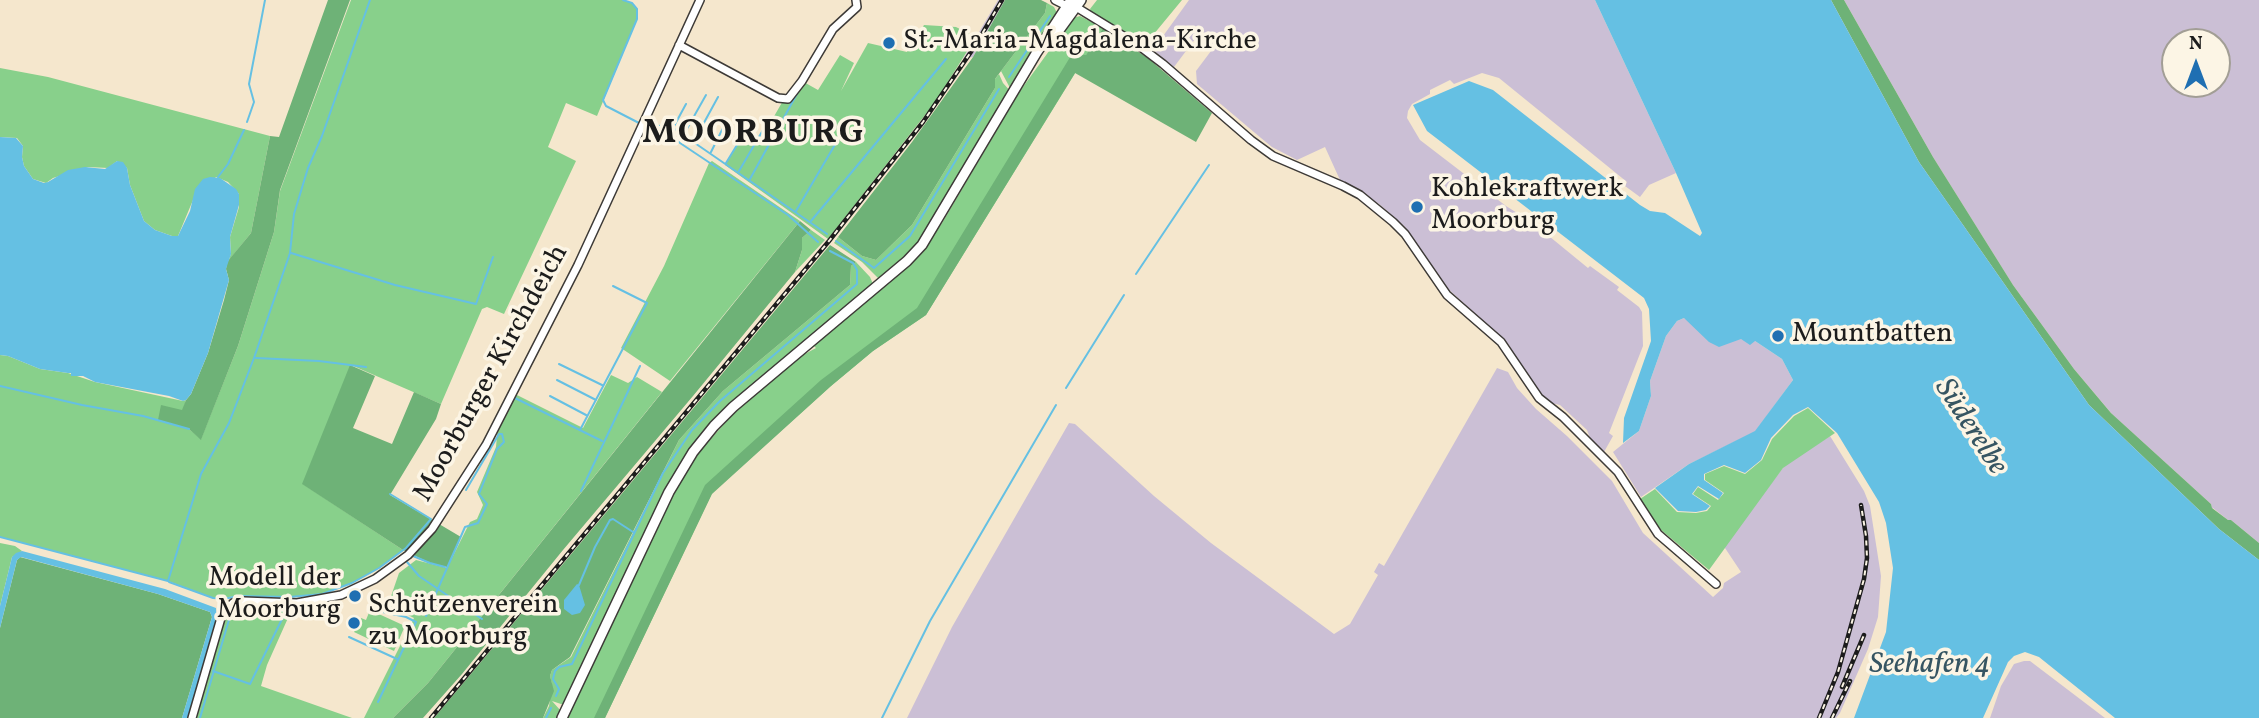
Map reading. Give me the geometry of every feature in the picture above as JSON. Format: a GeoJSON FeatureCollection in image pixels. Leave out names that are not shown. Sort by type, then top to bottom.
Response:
{"type":"FeatureCollection","features":[{"type":"Feature","properties":{"kind":"main road"},"geometry":{"type":"LineString","coordinates":[[562,718],[669,492],[692,452],[733,407],[917,250],[934,227],[1037,52],[1073,2]]}},
{"type":"Feature","properties":{"kind":"street","name":"Moorburger Kirchdeich"},"geometry":{"type":"LineString","coordinates":[[192,718],[221,618],[233,603],[298,603],[341,595],[386,571],[408,555],[432,529],[480,454],[579,265],[700,0]]}},
{"type":"Feature","properties":{"kind":"street"},"geometry":{"type":"LineString","coordinates":[[679,45],[784,99],[790,97],[802,81],[833,29],[857,7],[856,0]]}},
{"type":"Feature","properties":{"kind":"street"},"geometry":{"type":"LineString","coordinates":[[1055,0],[1073,2],[1163,64],[1273,156],[1360,195],[1394,222],[1447,295],[1501,342],[1539,398],[1563,417],[1618,472],[1658,534],[1716,584]]}},
{"type":"Feature","properties":{"kind":"shaded area"},"geometry":{"type":"Polygon","coordinates":[[[998,0],[1005,0],[973,57],[963,59],[998,0]]]}},
{"type":"Feature","properties":{"kind":"shaded area","name":"Kohlekraftwerk Moorburg"},"geometry":{"type":"Polygon","coordinates":[[[1189,0],[1595,0],[1676,173],[1649,185],[1640,197],[1625,186],[1627,182],[1499,78],[1482,73],[1454,84],[1450,80],[1430,90],[1430,94],[1412,104],[1407,118],[1420,140],[1506,206],[1533,223],[1588,268],[1590,266],[1619,287],[1617,290],[1642,312],[1643,346],[1609,433],[1613,436],[1604,452],[1590,438],[1587,430],[1560,405],[1551,403],[1539,392],[1525,375],[1509,345],[1446,287],[1405,227],[1379,204],[1340,180],[1325,147],[1297,160],[1261,138],[1197,84],[1196,71],[1211,51],[1195,39],[1174,67],[1153,50],[1189,0]]]}},
{"type":"Feature","properties":{"kind":"shaded area"},"geometry":{"type":"Polygon","coordinates":[[[1844,0],[2259,0],[2259,543],[2231,520],[2212,509],[2211,504],[2112,414],[2074,369],[2013,285],[1933,157],[1844,0]]]}},
{"type":"Feature","properties":{"kind":"shaded area"},"geometry":{"type":"Polygon","coordinates":[[[1684,318],[1741,339],[1755,341],[1782,359],[1793,380],[1755,432],[1689,464],[1641,497],[1613,452],[1639,431],[1651,396],[1650,381],[1666,336],[1677,321],[1684,318]]]}},
{"type":"Feature","properties":{"kind":"shaded area"},"geometry":{"type":"Polygon","coordinates":[[[1497,368],[1508,372],[1517,388],[1536,409],[1612,481],[1643,533],[1713,597],[1723,588],[1724,583],[1741,572],[1723,545],[1786,464],[1830,436],[1864,491],[1870,506],[1881,576],[1878,617],[1868,649],[1836,718],[907,718],[952,627],[1069,423],[1075,424],[1154,496],[1211,543],[1334,634],[1350,624],[1378,575],[1374,572],[1379,563],[1384,566],[1497,368]]]}},
{"type":"Feature","properties":{"kind":"shaded area"},"geometry":{"type":"Polygon","coordinates":[[[2030,661],[2105,718],[1990,718],[2001,686],[2014,664],[2030,661]]]}},
{"type":"Feature","properties":{"kind":"green space"},"geometry":{"type":"Polygon","coordinates":[[[328,0],[350,0],[280,190],[274,232],[238,346],[201,440],[189,429],[158,420],[161,405],[182,410],[208,353],[229,280],[227,262],[251,233],[270,136],[279,137],[328,0]]]}},
{"type":"Feature","properties":{"kind":"green space"},"geometry":{"type":"Polygon","coordinates":[[[351,0],[623,0],[632,3],[637,9],[637,19],[597,116],[566,103],[548,147],[576,161],[504,314],[487,307],[482,309],[441,404],[351,365],[303,484],[403,550],[352,583],[322,594],[213,598],[168,581],[0,537],[0,355],[40,369],[186,400],[183,411],[189,429],[201,439],[238,346],[274,232],[280,191],[351,0]]]}},
{"type":"Feature","properties":{"kind":"green space"},"geometry":{"type":"Polygon","coordinates":[[[1005,0],[1041,0],[1047,3],[1045,13],[995,79],[995,88],[912,225],[876,260],[862,256],[838,237],[912,142],[973,57],[1005,0]]]}},
{"type":"Feature","properties":{"kind":"green space"},"geometry":{"type":"Polygon","coordinates":[[[1097,0],[1182,0],[1144,46],[1091,12],[1090,9],[1097,0]]]}},
{"type":"Feature","properties":{"kind":"green space"},"geometry":{"type":"Polygon","coordinates":[[[1831,0],[1844,0],[1933,157],[2013,285],[2074,369],[2111,413],[2211,504],[2212,508],[2259,543],[2259,560],[2219,529],[2089,405],[1919,162],[1831,0]]]}},
{"type":"Feature","properties":{"kind":"green space"},"geometry":{"type":"Polygon","coordinates":[[[1047,3],[1054,7],[1058,15],[1013,88],[1010,88],[1001,71],[1045,13],[1047,3]]]}},
{"type":"Feature","properties":{"kind":"green space"},"geometry":{"type":"Polygon","coordinates":[[[1080,16],[1103,28],[926,315],[873,351],[712,493],[605,718],[567,718],[693,459],[732,415],[801,356],[816,348],[813,345],[921,253],[942,223],[1020,91],[1073,18],[1080,16]]]}},
{"type":"Feature","properties":{"kind":"green space"},"geometry":{"type":"Polygon","coordinates":[[[924,25],[956,27],[976,37],[936,101],[828,239],[725,165],[746,131],[761,139],[784,99],[802,81],[818,90],[840,55],[854,63],[841,91],[868,43],[907,52],[924,25]]]}},
{"type":"Feature","properties":{"kind":"green space"},"geometry":{"type":"Polygon","coordinates":[[[1103,28],[1149,59],[1212,113],[1196,142],[1075,73],[926,315],[873,351],[831,386],[712,494],[605,718],[594,718],[705,485],[821,380],[917,308],[1072,54],[1086,55],[1103,28]]]}},
{"type":"Feature","properties":{"kind":"green space"},"geometry":{"type":"Polygon","coordinates":[[[0,68],[48,77],[270,136],[251,233],[229,260],[230,237],[239,207],[239,194],[228,182],[216,177],[193,200],[178,236],[155,230],[144,221],[130,185],[127,168],[117,161],[108,168],[88,167],[53,178],[46,183],[33,179],[24,166],[23,146],[17,138],[0,137],[0,68]]]}},
{"type":"Feature","properties":{"kind":"green space"},"geometry":{"type":"Polygon","coordinates":[[[999,74],[1011,92],[927,233],[911,253],[878,278],[862,262],[834,243],[838,237],[862,256],[876,260],[912,225],[995,88],[995,79],[999,74]]]}},
{"type":"Feature","properties":{"kind":"green space"},"geometry":{"type":"Polygon","coordinates":[[[712,161],[800,221],[670,381],[621,348],[664,266],[712,161]]]}},
{"type":"Feature","properties":{"kind":"green space"},"geometry":{"type":"Polygon","coordinates":[[[800,221],[811,230],[802,238],[802,250],[795,272],[423,718],[393,718],[428,683],[800,221]]]}},
{"type":"Feature","properties":{"kind":"green space"},"geometry":{"type":"Polygon","coordinates":[[[811,230],[825,240],[795,272],[802,250],[802,238],[811,230]]]}},
{"type":"Feature","properties":{"kind":"green space"},"geometry":{"type":"Polygon","coordinates":[[[830,245],[856,262],[851,266],[850,285],[723,391],[679,440],[570,657],[552,670],[550,676],[554,691],[543,718],[434,718],[830,245]]]}},
{"type":"Feature","properties":{"kind":"green space"},"geometry":{"type":"Polygon","coordinates":[[[856,262],[873,284],[704,432],[619,589],[564,705],[552,701],[561,711],[559,718],[543,718],[549,706],[552,670],[571,657],[679,440],[723,391],[850,285],[851,266],[856,262]]]}},
{"type":"Feature","properties":{"kind":"green space"},"geometry":{"type":"Polygon","coordinates":[[[350,365],[375,376],[353,428],[392,444],[414,392],[441,404],[436,419],[390,495],[461,537],[447,567],[430,563],[403,550],[302,484],[350,365]]]}},
{"type":"Feature","properties":{"kind":"green space"},"geometry":{"type":"Polygon","coordinates":[[[611,375],[628,383],[637,377],[662,392],[428,683],[393,718],[364,718],[414,618],[388,605],[399,573],[416,560],[447,568],[470,522],[477,519],[483,505],[477,492],[496,447],[498,425],[515,394],[583,428],[611,375]]]}},
{"type":"Feature","properties":{"kind":"green space"},"geometry":{"type":"Polygon","coordinates":[[[1808,408],[1835,433],[1783,468],[1709,570],[1661,530],[1640,499],[1655,489],[1677,512],[1707,511],[1711,506],[1693,494],[1698,487],[1718,500],[1724,493],[1705,480],[1705,474],[1724,466],[1745,474],[1762,460],[1772,439],[1794,416],[1808,408]]]}},
{"type":"Feature","properties":{"kind":"green space"},"geometry":{"type":"Polygon","coordinates":[[[0,543],[15,546],[22,551],[12,557],[0,606],[0,543]]]}},
{"type":"Feature","properties":{"kind":"green space"},"geometry":{"type":"Polygon","coordinates":[[[20,557],[158,594],[210,612],[212,617],[182,718],[0,718],[0,628],[20,557]]]}},
{"type":"Feature","properties":{"kind":"green space"},"geometry":{"type":"Polygon","coordinates":[[[238,604],[289,606],[292,609],[267,665],[261,686],[352,718],[195,718],[224,619],[230,609],[238,604]]]}},
{"type":"Feature","properties":{"kind":"green space"},"geometry":{"type":"Polygon","coordinates":[[[370,610],[405,626],[394,651],[354,632],[361,618],[366,620],[370,610]]]}},
{"type":"Feature","properties":{"kind":"water"},"geometry":{"type":"Polygon","coordinates":[[[1595,0],[1831,0],[1919,162],[2089,405],[2219,529],[2259,560],[2259,718],[2115,718],[2039,657],[2025,652],[2014,656],[2008,662],[1983,718],[1854,718],[1886,632],[1893,568],[1886,523],[1879,502],[1837,433],[1808,407],[1793,415],[1771,438],[1761,460],[1745,473],[1724,465],[1704,474],[1704,480],[1723,493],[1719,499],[1698,486],[1692,494],[1710,506],[1706,510],[1678,511],[1655,488],[1689,464],[1755,431],[1793,380],[1782,359],[1755,341],[1750,345],[1741,339],[1719,347],[1709,342],[1684,318],[1677,321],[1666,336],[1650,381],[1651,396],[1639,431],[1623,443],[1624,418],[1651,341],[1649,309],[1644,298],[1427,131],[1413,105],[1469,81],[1493,90],[1640,205],[1650,211],[1665,213],[1700,236],[1702,233],[1676,173],[1595,0]]]}},
{"type":"Feature","properties":{"kind":"water"},"geometry":{"type":"Polygon","coordinates":[[[0,137],[16,138],[23,146],[24,166],[33,179],[44,183],[68,170],[85,167],[105,169],[117,161],[123,162],[144,221],[155,230],[172,236],[178,236],[190,211],[195,189],[203,179],[220,178],[236,189],[239,205],[230,237],[231,254],[226,269],[229,280],[208,353],[186,400],[95,382],[83,376],[71,376],[71,373],[40,369],[0,355],[0,137]]]}},
{"type":"Feature","properties":{"kind":"water"},"geometry":{"type":"Polygon","coordinates":[[[22,551],[165,589],[216,608],[217,619],[188,718],[182,718],[212,617],[210,612],[158,594],[21,557],[17,560],[0,628],[0,606],[12,557],[22,551]]]}},
{"type":"Feature","properties":{"kind":"water"},"geometry":{"type":"Polygon","coordinates":[[[577,584],[585,605],[580,613],[572,615],[564,609],[564,600],[577,584]]]}},
{"type":"Feature","properties":{"kind":"waterway"},"geometry":{"type":"LineString","coordinates":[[247,122],[254,102],[249,84],[265,0]]}},
{"type":"Feature","properties":{"kind":"waterway"},"geometry":{"type":"LineString","coordinates":[[0,537],[168,581],[201,474],[229,423],[254,358],[290,253],[294,214],[308,168],[370,0]]}},
{"type":"Feature","properties":{"kind":"waterway"},"geometry":{"type":"LineString","coordinates":[[623,0],[632,3],[637,9],[637,19],[603,100],[606,106],[639,123]]}},
{"type":"Feature","properties":{"kind":"waterway"},"geometry":{"type":"LineString","coordinates":[[1009,77],[1050,16]]}},
{"type":"Feature","properties":{"kind":"waterway"},"geometry":{"type":"LineString","coordinates":[[811,221],[946,59]]}},
{"type":"Feature","properties":{"kind":"waterway"},"geometry":{"type":"LineString","coordinates":[[836,241],[874,268],[910,236],[999,89]]}},
{"type":"Feature","properties":{"kind":"waterway"},"geometry":{"type":"LineString","coordinates":[[750,179],[798,92]]}},
{"type":"Feature","properties":{"kind":"waterway"},"geometry":{"type":"LineString","coordinates":[[684,134],[706,95]]}},
{"type":"Feature","properties":{"kind":"waterway"},"geometry":{"type":"LineString","coordinates":[[694,141],[718,97]]}},
{"type":"Feature","properties":{"kind":"waterway"},"geometry":{"type":"LineString","coordinates":[[686,104],[673,128],[827,234]]}},
{"type":"Feature","properties":{"kind":"waterway"},"geometry":{"type":"LineString","coordinates":[[711,152],[727,120]]}},
{"type":"Feature","properties":{"kind":"waterway"},"geometry":{"type":"LineString","coordinates":[[726,163],[751,122]]}},
{"type":"Feature","properties":{"kind":"waterway"},"geometry":{"type":"LineString","coordinates":[[647,125],[661,126],[680,143],[788,215],[818,242]]}},
{"type":"Feature","properties":{"kind":"waterway"},"geometry":{"type":"LineString","coordinates":[[796,211],[846,126]]}},
{"type":"Feature","properties":{"kind":"waterway"},"geometry":{"type":"LineString","coordinates":[[218,177],[228,164],[244,130]]}},
{"type":"Feature","properties":{"kind":"waterway"},"geometry":{"type":"LineString","coordinates":[[739,171],[763,130]]}},
{"type":"Feature","properties":{"kind":"waterway"},"geometry":{"type":"LineString","coordinates":[[1136,274],[1209,165]]}},
{"type":"Feature","properties":{"kind":"waterway"},"geometry":{"type":"LineString","coordinates":[[556,696],[559,689],[553,679],[555,671],[559,667],[572,664],[663,473],[692,430],[720,401],[857,284],[857,270],[853,263],[830,251]]}},
{"type":"Feature","properties":{"kind":"waterway"},"geometry":{"type":"LineString","coordinates":[[291,253],[395,285],[476,304],[493,257]]}},
{"type":"Feature","properties":{"kind":"waterway"},"geometry":{"type":"LineString","coordinates":[[580,430],[647,303],[613,286]]}},
{"type":"Feature","properties":{"kind":"waterway"},"geometry":{"type":"LineString","coordinates":[[1066,388],[1124,295]]}},
{"type":"Feature","properties":{"kind":"waterway"},"geometry":{"type":"LineString","coordinates":[[256,358],[319,361],[366,367]]}},
{"type":"Feature","properties":{"kind":"waterway"},"geometry":{"type":"LineString","coordinates":[[559,364],[602,385]]}},
{"type":"Feature","properties":{"kind":"waterway"},"geometry":{"type":"LineString","coordinates":[[581,491],[640,366]]}},
{"type":"Feature","properties":{"kind":"waterway"},"geometry":{"type":"LineString","coordinates":[[557,380],[596,400]]}},
{"type":"Feature","properties":{"kind":"waterway"},"geometry":{"type":"LineString","coordinates":[[0,386],[143,416],[189,429]]}},
{"type":"Feature","properties":{"kind":"waterway"},"geometry":{"type":"LineString","coordinates":[[550,396],[586,415]]}},
{"type":"Feature","properties":{"kind":"waterway"},"geometry":{"type":"LineString","coordinates":[[515,398],[602,441]]}},
{"type":"Feature","properties":{"kind":"waterway"},"geometry":{"type":"LineString","coordinates":[[882,718],[930,621],[1056,405]]}},
{"type":"Feature","properties":{"kind":"waterway"},"geometry":{"type":"LineString","coordinates":[[426,616],[465,527],[478,523],[487,504],[479,494],[497,449],[504,442],[502,434],[499,434],[466,490]]}},
{"type":"Feature","properties":{"kind":"waterway"},"geometry":{"type":"LineString","coordinates":[[169,582],[213,598],[224,599],[238,596],[290,597],[322,594],[352,583],[406,548],[431,519],[390,494]]}},
{"type":"Feature","properties":{"kind":"waterway"},"geometry":{"type":"LineString","coordinates":[[579,585],[610,520],[613,519],[633,532]]}},
{"type":"Feature","properties":{"kind":"waterway"},"geometry":{"type":"LineString","coordinates":[[413,556],[445,567]]}},
{"type":"Feature","properties":{"kind":"waterway"},"geometry":{"type":"LineString","coordinates":[[407,562],[419,576],[482,619]]}},
{"type":"Feature","properties":{"kind":"waterway"},"geometry":{"type":"LineString","coordinates":[[200,718],[231,613],[243,606],[286,611],[250,684],[213,671]]}},
{"type":"Feature","properties":{"kind":"waterway"},"geometry":{"type":"LineString","coordinates":[[287,611],[297,612]]}},
{"type":"Feature","properties":{"kind":"waterway"},"geometry":{"type":"LineString","coordinates":[[378,702],[416,622],[383,612]]}},
{"type":"Feature","properties":{"kind":"waterway"},"geometry":{"type":"LineString","coordinates":[[349,637],[397,659]]}},
{"type":"Feature","properties":{"kind":"waterway"},"geometry":{"type":"LineString","coordinates":[[546,718],[551,708]]}},
{"type":"Feature","properties":{"kind":"railway"},"geometry":{"type":"LineString","coordinates":[[431,718],[829,241],[923,122],[975,46],[1002,0]]}},
{"type":"Feature","properties":{"kind":"railway"},"geometry":{"type":"LineString","coordinates":[[1819,718],[1838,672],[1864,579],[1867,558],[1861,505]]}},
{"type":"Feature","properties":{"kind":"railway"},"geometry":{"type":"LineString","coordinates":[[1842,687],[1864,635]]}},
{"type":"Feature","properties":{"kind":"railway"},"geometry":{"type":"LineString","coordinates":[[1832,718],[1850,681]]}},
{"type":"Feature","properties":{"kind":"place","name":"St.-Maria-Magdalena-Kirche"},"geometry":{"type":"Point","coordinates":[889,43]}},
{"type":"Feature","properties":{"kind":"place","name":"Kohlekraftwerk Moorburg"},"geometry":{"type":"Point","coordinates":[1417,207]}},
{"type":"Feature","properties":{"kind":"place","name":"Mountbatten"},"geometry":{"type":"Point","coordinates":[1778,336]}},
{"type":"Feature","properties":{"kind":"place","name":"Modell der Moorburg"},"geometry":{"type":"Point","coordinates":[355,596]}},
{"type":"Feature","properties":{"kind":"place","name":"Schützenverein zu Moorburg"},"geometry":{"type":"Point","coordinates":[354,623]}},
{"type":"Feature","properties":{"kind":"district","name":"MOORBURG"},"geometry":{"type":"Point","coordinates":[754,136]}},
{"type":"Feature","properties":{"kind":"water label","name":"Süderelbe"},"geometry":{"type":"Point","coordinates":[1969,428]}},
{"type":"Feature","properties":{"kind":"water label","name":"Seehafen 4"},"geometry":{"type":"Point","coordinates":[1930,666]}}]}
